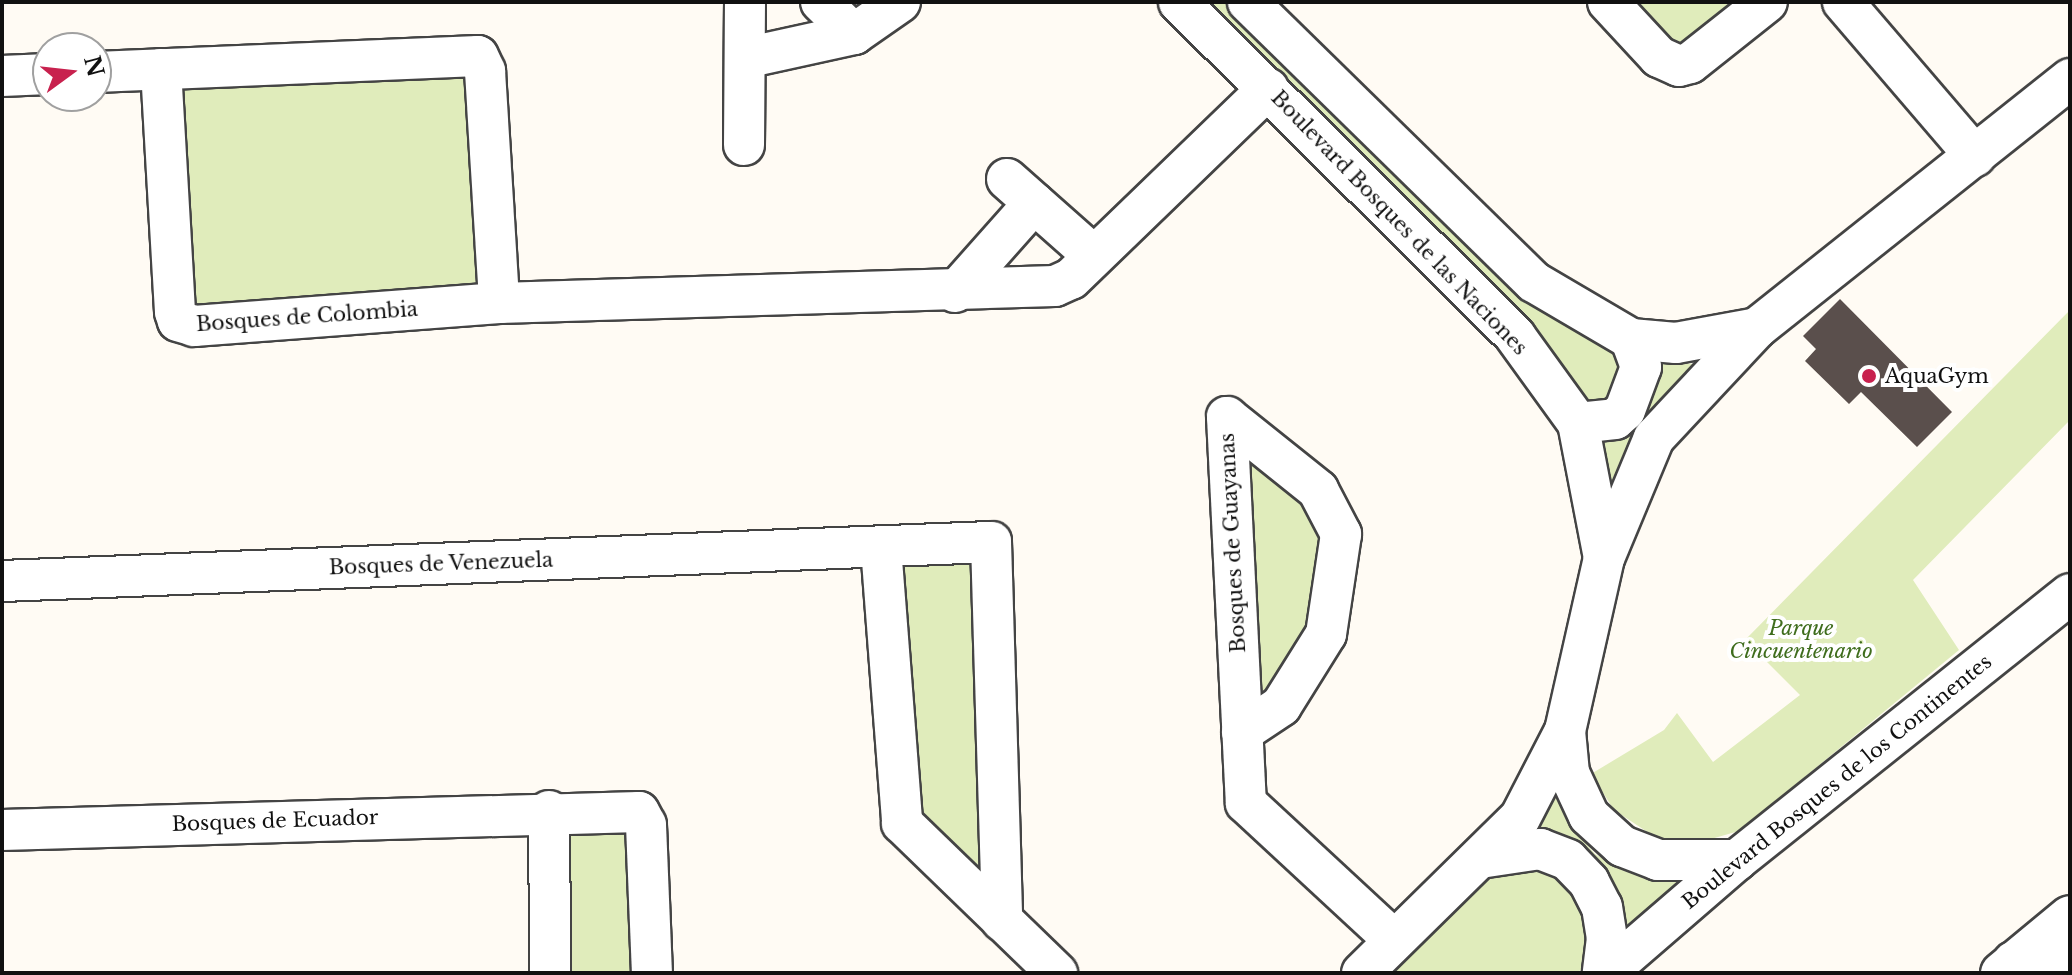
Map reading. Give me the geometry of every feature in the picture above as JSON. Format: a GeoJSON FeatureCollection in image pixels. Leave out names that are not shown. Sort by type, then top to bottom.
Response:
{"type":"FeatureCollection","features":[{"type":"Feature","properties":{"kind":"street"},"geometry":{"type":"LineString","coordinates":[[744,145],[745,2]]}},
{"type":"Feature","properties":{"kind":"street"},"geometry":{"type":"LineString","coordinates":[[821,2],[854,34]]}},
{"type":"Feature","properties":{"kind":"street"},"geometry":{"type":"LineString","coordinates":[[745,58],[854,34],[900,2]]}},
{"type":"Feature","properties":{"kind":"street","name":"Boulevard Bosques de las Naciones"},"geometry":{"type":"LineString","coordinates":[[1179,2],[1515,336],[1578,423],[1604,558]]}},
{"type":"Feature","properties":{"kind":"street"},"geometry":{"type":"LineString","coordinates":[[1248,2],[1534,282],[1631,339],[1676,343],[1757,328]]}},
{"type":"Feature","properties":{"kind":"street"},"geometry":{"type":"LineString","coordinates":[[1608,2],[1659,57],[1679,66],[1690,63],[1767,2]]}},
{"type":"Feature","properties":{"kind":"street"},"geometry":{"type":"LineString","coordinates":[[1843,2],[1975,156]]}},
{"type":"Feature","properties":{"kind":"street"},"geometry":{"type":"LineString","coordinates":[[112,71],[483,59],[499,303]]}},
{"type":"Feature","properties":{"kind":"street","name":"Bosques de Colombia"},"geometry":{"type":"LineString","coordinates":[[161,69],[178,321],[194,326],[499,303],[955,292],[1061,284],[1093,255]]}},
{"type":"Feature","properties":{"kind":"street"},"geometry":{"type":"LineString","coordinates":[[2,76],[32,75]]}},
{"type":"Feature","properties":{"kind":"street"},"geometry":{"type":"LineString","coordinates":[[1362,973],[1520,818],[1565,731],[1604,558],[1654,438],[1757,328],[2070,79]]}},
{"type":"Feature","properties":{"kind":"street"},"geometry":{"type":"LineString","coordinates":[[955,292],[1020,191],[1093,255],[1268,89]]}},
{"type":"Feature","properties":{"kind":"street"},"geometry":{"type":"LineString","coordinates":[[1578,423],[1615,419],[1625,410],[1641,367],[1631,339]]}},
{"type":"Feature","properties":{"kind":"street","name":"Bosques de Guayanas"},"geometry":{"type":"LineString","coordinates":[[1242,732],[1281,706],[1326,634],[1341,534],[1318,490],[1227,417],[1242,732],[1246,803],[1394,940]]}},
{"type":"Feature","properties":{"kind":"street","name":"Bosques de Venezuela"},"geometry":{"type":"LineString","coordinates":[[2,581],[991,542],[1002,921]]}},
{"type":"Feature","properties":{"kind":"street"},"geometry":{"type":"LineString","coordinates":[[881,547],[901,817],[1057,973]]}},
{"type":"Feature","properties":{"kind":"street","name":"Boulevard Bosques de los Continentes"},"geometry":{"type":"LineString","coordinates":[[1604,973],[1737,860],[2070,594]]}},
{"type":"Feature","properties":{"kind":"street"},"geometry":{"type":"LineString","coordinates":[[1565,731],[1569,773],[1589,816],[1622,846],[1658,860],[1737,860]]}},
{"type":"Feature","properties":{"kind":"street"},"geometry":{"type":"LineString","coordinates":[[549,811],[550,973]]}},
{"type":"Feature","properties":{"kind":"street","name":"Bosques de Ecuador"},"geometry":{"type":"LineString","coordinates":[[2,830],[549,811],[643,814],[652,973]]}},
{"type":"Feature","properties":{"kind":"street"},"geometry":{"type":"LineString","coordinates":[[1480,858],[1540,849],[1568,860],[1589,882],[1602,907],[1607,938],[1604,973]]}},
{"type":"Feature","properties":{"kind":"street"},"geometry":{"type":"LineString","coordinates":[[2007,968],[2070,916]]}},
{"type":"Feature","properties":{"kind":"street"},"geometry":{"type":"LineString","coordinates":[[2007,968],[2070,958]]}},
{"type":"Feature","properties":{"kind":"green space"},"geometry":{"type":"Polygon","coordinates":[[[1186,2],[1257,2],[1631,362],[1616,402],[1587,409],[1186,2]]]}},
{"type":"Feature","properties":{"kind":"green space"},"geometry":{"type":"Polygon","coordinates":[[[1618,2],[1744,2],[1679,53],[1618,2]]]}},
{"type":"Feature","properties":{"kind":"green space"},"geometry":{"type":"Polygon","coordinates":[[[482,62],[498,287],[186,309],[170,84],[482,62]]]}},
{"type":"Feature","properties":{"kind":"green space","name":"Parque Cincuentenario"},"geometry":{"type":"Polygon","coordinates":[[[2070,310],[2070,420],[1913,580],[1959,650],[1739,831],[1697,843],[1655,837],[1614,810],[1591,774],[1664,730],[1677,713],[1713,762],[1800,695],[1745,640],[2070,310]]]}},
{"type":"Feature","properties":{"kind":"green space"},"geometry":{"type":"Polygon","coordinates":[[[1657,349],[1678,363],[1696,364],[1617,552],[1589,433],[1657,349]]]}},
{"type":"Feature","properties":{"kind":"green space"},"geometry":{"type":"Polygon","coordinates":[[[1239,443],[1307,495],[1327,552],[1303,654],[1253,700],[1239,443]]]}},
{"type":"Feature","properties":{"kind":"green space"},"geometry":{"type":"Polygon","coordinates":[[[971,550],[992,892],[916,822],[892,555],[971,550]]]}},
{"type":"Feature","properties":{"kind":"green space"},"geometry":{"type":"Polygon","coordinates":[[[1560,768],[1568,822],[1595,854],[1624,871],[1686,881],[1616,937],[1528,836],[1560,768]]]}},
{"type":"Feature","properties":{"kind":"green space"},"geometry":{"type":"Polygon","coordinates":[[[630,816],[639,973],[565,973],[559,835],[630,816]]]}},
{"type":"Feature","properties":{"kind":"green space"},"geometry":{"type":"Polygon","coordinates":[[[1530,868],[1553,873],[1593,920],[1584,967],[1577,973],[1383,973],[1471,877],[1530,868]]]}},
{"type":"Feature","properties":{"kind":"building","name":"AquaGym"},"geometry":{"type":"Polygon","coordinates":[[[1840,299],[1952,412],[1917,447],[1861,392],[1849,404],[1805,361],[1816,349],[1803,336],[1840,299]]]}},
{"type":"Feature","properties":{"kind":"place","name":"AquaGym"},"geometry":{"type":"Point","coordinates":[1869,376]}}]}
